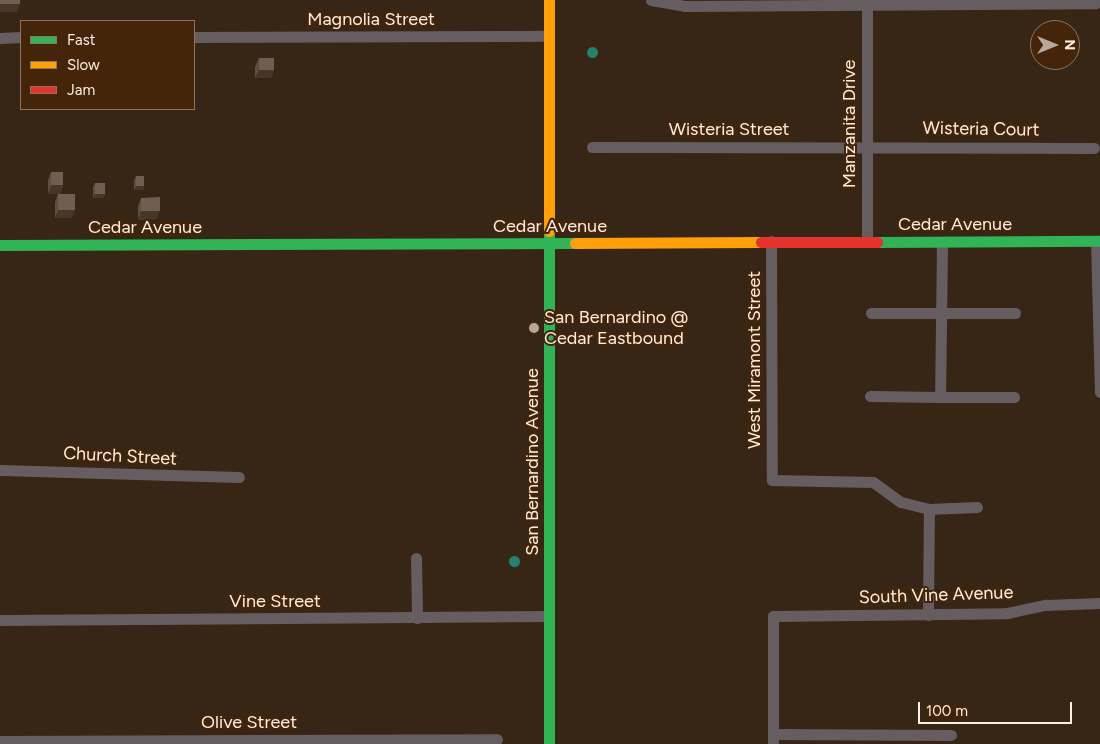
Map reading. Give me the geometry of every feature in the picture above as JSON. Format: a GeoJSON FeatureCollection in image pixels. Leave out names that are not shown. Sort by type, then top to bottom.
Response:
{"type":"FeatureCollection","features":[{"type":"Feature","properties":{"kind":"main road","name":"San Bernardino Avenue"},"geometry":{"type":"LineString","coordinates":[[549,0],[549,744]]}},
{"type":"Feature","properties":{"kind":"main road","name":"Cedar Avenue"},"geometry":{"type":"LineString","coordinates":[[0,245],[550,244],[1098,240]]}},
{"type":"Feature","properties":{"kind":"street"},"geometry":{"type":"LineString","coordinates":[[651,0],[685,6],[1096,3]]}},
{"type":"Feature","properties":{"kind":"street","name":"Manzanita Drive"},"geometry":{"type":"LineString","coordinates":[[866,242],[867,5]]}},
{"type":"Feature","properties":{"kind":"street","name":"Magnolia Street"},"geometry":{"type":"LineString","coordinates":[[195,37],[549,36]]}},
{"type":"Feature","properties":{"kind":"street"},"geometry":{"type":"LineString","coordinates":[[0,38],[20,37]]}},
{"type":"Feature","properties":{"kind":"street","name":"Wisteria Street"},"geometry":{"type":"LineString","coordinates":[[592,147],[867,146]]}},
{"type":"Feature","properties":{"kind":"street","name":"Wisteria Court"},"geometry":{"type":"LineString","coordinates":[[867,146],[1094,148]]}},
{"type":"Feature","properties":{"kind":"street"},"geometry":{"type":"LineString","coordinates":[[1098,240],[1100,392]]}},
{"type":"Feature","properties":{"kind":"street","name":"West Miramont Street"},"geometry":{"type":"LineString","coordinates":[[771,241],[772,480],[873,482],[901,502],[929,509]]}},
{"type":"Feature","properties":{"kind":"street"},"geometry":{"type":"LineString","coordinates":[[940,398],[942,242]]}},
{"type":"Feature","properties":{"kind":"street"},"geometry":{"type":"LineString","coordinates":[[871,313],[1015,313]]}},
{"type":"Feature","properties":{"kind":"street"},"geometry":{"type":"LineString","coordinates":[[870,396],[940,398],[1014,397]]}},
{"type":"Feature","properties":{"kind":"street","name":"Church Street"},"geometry":{"type":"LineString","coordinates":[[0,470],[239,476]]}},
{"type":"Feature","properties":{"kind":"street"},"geometry":{"type":"LineString","coordinates":[[928,614],[929,509],[977,507]]}},
{"type":"Feature","properties":{"kind":"street"},"geometry":{"type":"LineString","coordinates":[[416,558],[417,618]]}},
{"type":"Feature","properties":{"kind":"street","name":"South Vine Avenue"},"geometry":{"type":"LineString","coordinates":[[773,739],[773,616],[1007,613],[1046,605],[1100,603]]}},
{"type":"Feature","properties":{"kind":"street","name":"Vine Street"},"geometry":{"type":"LineString","coordinates":[[0,620],[549,616]]}},
{"type":"Feature","properties":{"kind":"street"},"geometry":{"type":"LineString","coordinates":[[773,739],[952,735]]}},
{"type":"Feature","properties":{"kind":"street","name":"Olive Street"},"geometry":{"type":"LineString","coordinates":[[0,741],[390,742],[497,739]]}},
{"type":"Feature","properties":{"kind":"water"},"geometry":{"type":"Polygon","coordinates":[[[592,46],[598,52],[592,58],[586,52],[592,46]]]}},
{"type":"Feature","properties":{"kind":"water"},"geometry":{"type":"Polygon","coordinates":[[[514,555],[520,561],[514,567],[508,561],[514,555]]]}},
{"type":"Feature","properties":{"kind":"building"},"geometry":{"type":"Polygon","coordinates":[[[0,0],[20,0],[20,4],[0,4],[0,0]]]}},
{"type":"Feature","properties":{"kind":"building"},"geometry":{"type":"Polygon","coordinates":[[[259,58],[274,58],[274,70],[259,70],[259,58]]]}},
{"type":"Feature","properties":{"kind":"building"},"geometry":{"type":"Polygon","coordinates":[[[51,172],[63,172],[63,185],[51,185],[51,172]]]}},
{"type":"Feature","properties":{"kind":"building"},"geometry":{"type":"Polygon","coordinates":[[[136,176],[144,176],[144,186],[136,186],[136,176]]]}},
{"type":"Feature","properties":{"kind":"building"},"geometry":{"type":"Polygon","coordinates":[[[95,183],[105,183],[105,194],[95,194],[95,183]]]}},
{"type":"Feature","properties":{"kind":"building"},"geometry":{"type":"Polygon","coordinates":[[[58,194],[75,194],[75,210],[58,210],[58,194]]]}},
{"type":"Feature","properties":{"kind":"building"},"geometry":{"type":"Polygon","coordinates":[[[160,197],[160,211],[141,211],[141,198],[160,197]]]}},
{"type":"Feature","properties":{"kind":"traffic: fast"},"geometry":{"type":"LineString","coordinates":[[549,231],[549,744]]}},
{"type":"Feature","properties":{"kind":"traffic: fast"},"geometry":{"type":"LineString","coordinates":[[877,242],[1100,241]]}},
{"type":"Feature","properties":{"kind":"traffic: fast"},"geometry":{"type":"LineString","coordinates":[[0,245],[575,243]]}},
{"type":"Feature","properties":{"kind":"traffic: slow"},"geometry":{"type":"LineString","coordinates":[[549,0],[549,231]]}},
{"type":"Feature","properties":{"kind":"traffic: slow"},"geometry":{"type":"LineString","coordinates":[[575,243],[761,242]]}},
{"type":"Feature","properties":{"kind":"traffic: jam"},"geometry":{"type":"LineString","coordinates":[[761,242],[877,242]]}},
{"type":"Feature","properties":{"kind":"place","name":"San Bernardino @ Cedar Eastbound"},"geometry":{"type":"Point","coordinates":[534,328]}}]}
